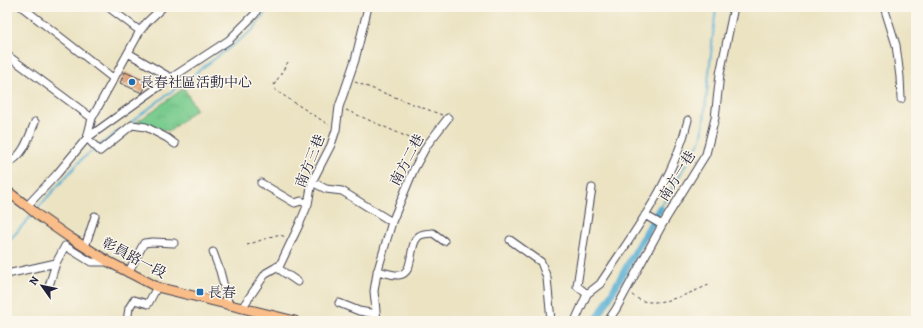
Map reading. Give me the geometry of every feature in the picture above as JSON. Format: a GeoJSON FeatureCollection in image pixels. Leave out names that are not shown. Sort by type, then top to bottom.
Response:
{"type":"FeatureCollection","features":[{"type":"Feature","properties":{"kind":"main road"},"geometry":{"type":"LineString","coordinates":[[7,191],[29,207]]}},
{"type":"Feature","properties":{"kind":"main road","name":"彰員路一段"},"geometry":{"type":"LineString","coordinates":[[29,207],[39,216],[85,247],[109,262],[157,287],[229,306],[295,321]]}},
{"type":"Feature","properties":{"kind":"lane"},"geometry":{"type":"LineString","coordinates":[[22,7],[114,79]]}},
{"type":"Feature","properties":{"kind":"lane"},"geometry":{"type":"LineString","coordinates":[[108,7],[140,32]]}},
{"type":"Feature","properties":{"kind":"lane"},"geometry":{"type":"LineString","coordinates":[[87,138],[92,118],[128,52],[147,22],[162,7]]}},
{"type":"Feature","properties":{"kind":"lane"},"geometry":{"type":"LineString","coordinates":[[29,207],[87,138],[171,78],[229,40],[255,14],[258,7]]}},
{"type":"Feature","properties":{"kind":"lane","name":"南方三巷"},"geometry":{"type":"LineString","coordinates":[[242,308],[266,273],[280,265],[308,204],[312,182],[331,145],[336,130],[339,107],[355,60],[368,7]]}},
{"type":"Feature","properties":{"kind":"lane","name":"南方一巷"},"geometry":{"type":"LineString","coordinates":[[608,321],[626,292],[662,224],[706,154],[715,118],[720,74],[734,7]]}},
{"type":"Feature","properties":{"kind":"lane"},"geometry":{"type":"LineString","coordinates":[[884,7],[896,45],[901,99]]}},
{"type":"Feature","properties":{"kind":"lane"},"geometry":{"type":"LineString","coordinates":[[128,52],[171,78]]}},
{"type":"Feature","properties":{"kind":"lane"},"geometry":{"type":"LineString","coordinates":[[7,55],[92,118]]}},
{"type":"Feature","properties":{"kind":"lane","name":"南方二巷"},"geometry":{"type":"LineString","coordinates":[[376,317],[374,291],[377,270],[392,222],[414,169],[427,145],[448,118]]}},
{"type":"Feature","properties":{"kind":"lane","name":"南方一巷"},"geometry":{"type":"LineString","coordinates":[[575,321],[587,294],[600,284],[661,189],[677,155],[688,120]]}},
{"type":"Feature","properties":{"kind":"lane"},"geometry":{"type":"LineString","coordinates":[[7,163],[12,161],[24,149],[35,122]]}},
{"type":"Feature","properties":{"kind":"lane"},"geometry":{"type":"LineString","coordinates":[[87,138],[100,151],[132,125],[146,127],[175,144]]}},
{"type":"Feature","properties":{"kind":"lane"},"geometry":{"type":"LineString","coordinates":[[312,182],[326,189],[342,191],[392,222]]}},
{"type":"Feature","properties":{"kind":"lane"},"geometry":{"type":"LineString","coordinates":[[262,183],[295,203],[301,201],[308,204]]}},
{"type":"Feature","properties":{"kind":"lane"},"geometry":{"type":"LineString","coordinates":[[587,294],[577,286],[592,188]]}},
{"type":"Feature","properties":{"kind":"lane"},"geometry":{"type":"LineString","coordinates":[[645,215],[662,224]]}},
{"type":"Feature","properties":{"kind":"lane"},"geometry":{"type":"LineString","coordinates":[[85,247],[96,216]]}},
{"type":"Feature","properties":{"kind":"lane"},"geometry":{"type":"LineString","coordinates":[[377,270],[399,275],[405,272],[409,267],[412,250],[418,236],[433,233],[444,241]]}},
{"type":"Feature","properties":{"kind":"lane"},"geometry":{"type":"LineString","coordinates":[[510,240],[541,262],[547,278],[551,321]]}},
{"type":"Feature","properties":{"kind":"lane"},"geometry":{"type":"LineString","coordinates":[[128,272],[144,243],[174,243]]}},
{"type":"Feature","properties":{"kind":"lane"},"geometry":{"type":"LineString","coordinates":[[49,286],[56,263],[65,246],[91,262],[109,262]]}},
{"type":"Feature","properties":{"kind":"lane"},"geometry":{"type":"LineString","coordinates":[[213,252],[220,271],[229,306]]}},
{"type":"Feature","properties":{"kind":"lane"},"geometry":{"type":"LineString","coordinates":[[7,274],[56,263]]}},
{"type":"Feature","properties":{"kind":"lane"},"geometry":{"type":"LineString","coordinates":[[276,267],[298,282]]}},
{"type":"Feature","properties":{"kind":"lane"},"geometry":{"type":"LineString","coordinates":[[127,321],[129,308],[134,300],[148,304],[157,287]]}},
{"type":"Feature","properties":{"kind":"lane"},"geometry":{"type":"LineString","coordinates":[[339,303],[376,317]]}},
{"type":"Feature","properties":{"kind":"path"},"geometry":{"type":"LineString","coordinates":[[288,62],[274,85],[275,90],[336,130]]}},
{"type":"Feature","properties":{"kind":"path"},"geometry":{"type":"LineString","coordinates":[[348,79],[448,118]]}},
{"type":"Feature","properties":{"kind":"path"},"geometry":{"type":"LineString","coordinates":[[339,107],[427,145]]}},
{"type":"Feature","properties":{"kind":"path"},"geometry":{"type":"LineString","coordinates":[[247,245],[280,235],[292,240]]}},
{"type":"Feature","properties":{"kind":"path"},"geometry":{"type":"LineString","coordinates":[[626,292],[642,301],[667,301],[711,284]]}},
{"type":"Feature","properties":{"kind":"green space"},"geometry":{"type":"Polygon","coordinates":[[[184,88],[196,109],[170,131],[133,125],[184,88]]]}},
{"type":"Feature","properties":{"kind":"building","name":"長春社區活動中心"},"geometry":{"type":"Polygon","coordinates":[[[125,72],[143,80],[142,82],[147,84],[142,93],[120,83],[125,72]]]}},
{"type":"Feature","properties":{"kind":"waterway"},"geometry":{"type":"LineString","coordinates":[[131,122],[254,29],[269,7]]}},
{"type":"Feature","properties":{"kind":"waterway"},"geometry":{"type":"LineString","coordinates":[[660,208],[701,139],[716,7]]}},
{"type":"Feature","properties":{"kind":"waterway"},"geometry":{"type":"LineString","coordinates":[[36,210],[83,158],[121,129]]}},
{"type":"Feature","properties":{"kind":"waterway"},"geometry":{"type":"LineString","coordinates":[[596,321],[660,208]]}},
{"type":"Feature","properties":{"kind":"waterway"},"geometry":{"type":"LineString","coordinates":[[7,243],[32,215]]}},
{"type":"Feature","properties":{"kind":"place","name":"長春社區活動中心"},"geometry":{"type":"Point","coordinates":[132,82]}},
{"type":"Feature","properties":{"kind":"place","name":"長春"},"geometry":{"type":"Point","coordinates":[200,292]}}]}
